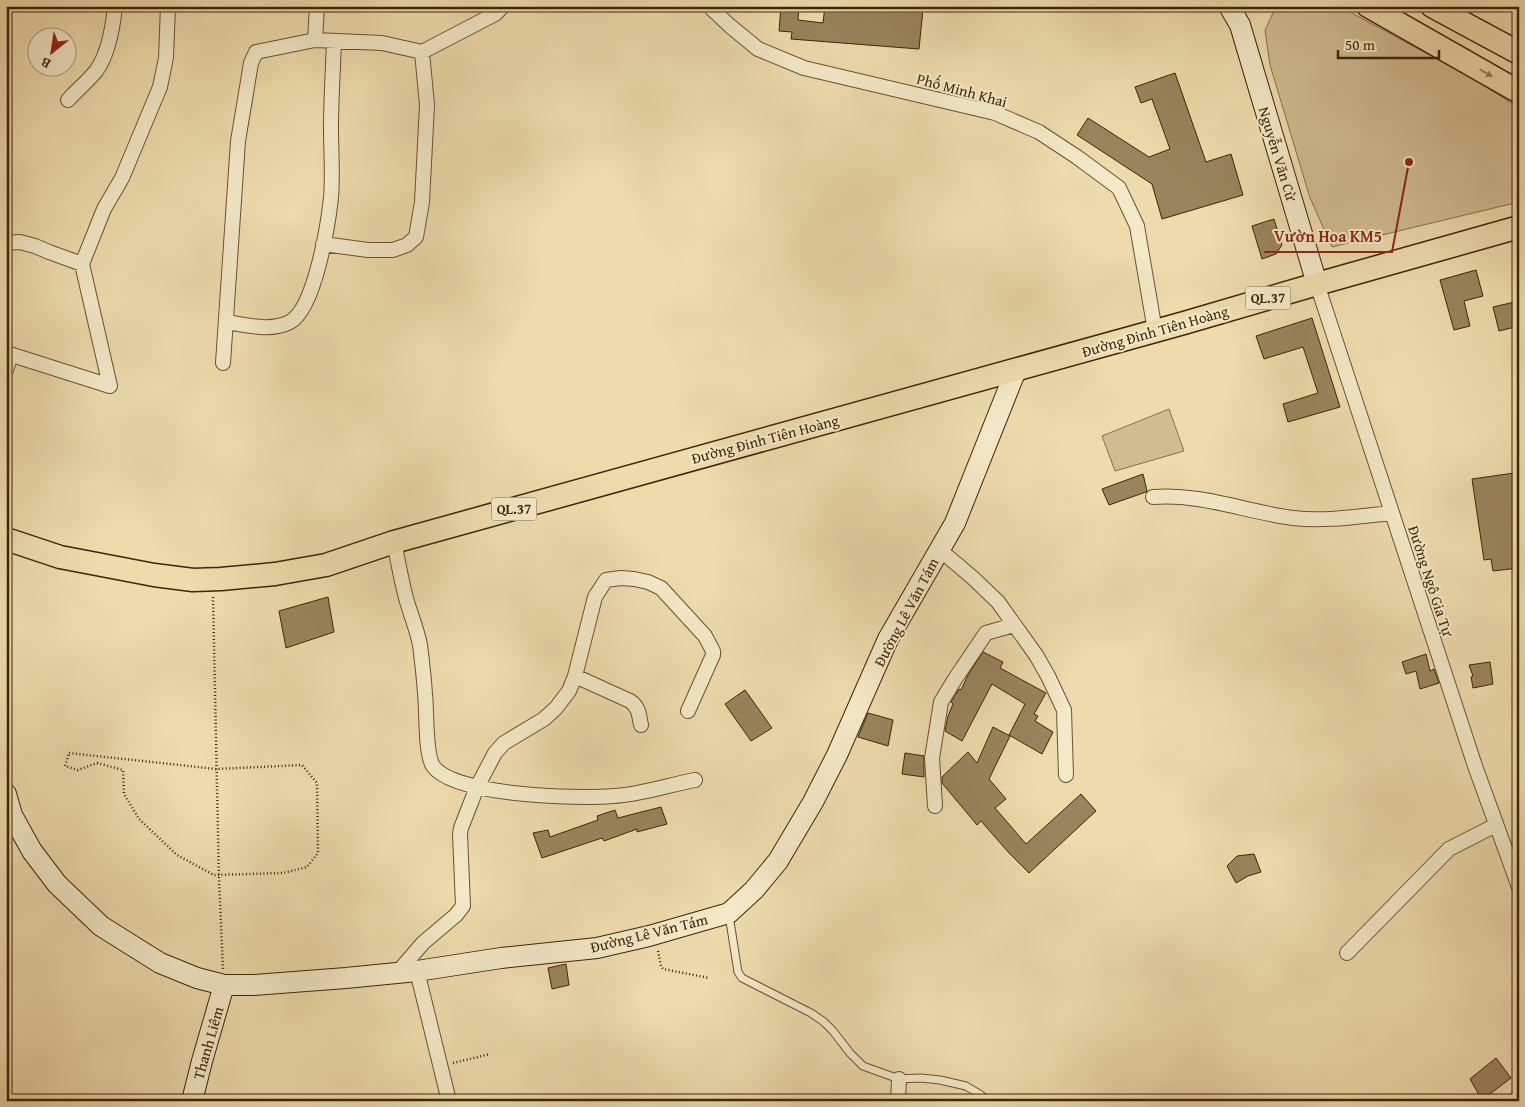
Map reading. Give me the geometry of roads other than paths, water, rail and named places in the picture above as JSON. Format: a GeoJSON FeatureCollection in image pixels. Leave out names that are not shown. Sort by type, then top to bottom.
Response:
{"type":"FeatureCollection","features":[{"type":"Feature","properties":{"kind":"main road"},"geometry":{"type":"LineString","coordinates":[[1368,6],[1519,92]]}},
{"type":"Feature","properties":{"kind":"main road"},"geometry":{"type":"LineString","coordinates":[[1432,6],[1519,52]]}},
{"type":"Feature","properties":{"kind":"main road","name":"Đường Đinh Tiên Hoàng"},"geometry":{"type":"LineString","coordinates":[[6,539],[60,557],[144,574],[193,580],[275,574],[326,565],[394,542],[1016,370],[1519,227]]}},
{"type":"Feature","properties":{"kind":"street"},"geometry":{"type":"LineString","coordinates":[[68,100],[96,70],[104,58],[114,21],[115,6]]}},
{"type":"Feature","properties":{"kind":"street"},"geometry":{"type":"LineString","coordinates":[[6,370],[9,354],[110,386],[82,264],[104,209],[122,178],[160,87],[166,58],[168,6]]}},
{"type":"Feature","properties":{"kind":"street"},"geometry":{"type":"LineString","coordinates":[[315,40],[317,6]]}},
{"type":"Feature","properties":{"kind":"street"},"geometry":{"type":"LineString","coordinates":[[223,364],[238,141],[251,64],[256,52],[315,40],[382,43],[422,52],[495,14],[503,6]]}},
{"type":"Feature","properties":{"kind":"street","name":"Phố Minh Khai"},"geometry":{"type":"LineString","coordinates":[[712,6],[730,26],[758,49],[804,68],[995,113],[1039,132],[1077,157],[1119,188],[1137,226],[1155,331]]}},
{"type":"Feature","properties":{"kind":"street","name":"Nguyễn Văn Cừ"},"geometry":{"type":"LineString","coordinates":[[1229,6],[1240,16],[1317,284]]}},
{"type":"Feature","properties":{"kind":"street"},"geometry":{"type":"LineString","coordinates":[[226,322],[269,328],[290,322],[298,315],[309,296],[320,261],[331,196],[334,41]]}},
{"type":"Feature","properties":{"kind":"street"},"geometry":{"type":"LineString","coordinates":[[323,244],[368,250],[393,250],[407,245],[416,236],[422,202],[427,105],[422,52]]}},
{"type":"Feature","properties":{"kind":"street"},"geometry":{"type":"LineString","coordinates":[[6,243],[20,242],[35,246],[82,264]]}},
{"type":"Feature","properties":{"kind":"street","name":"Đường Ngô Gia Tự"},"geometry":{"type":"LineString","coordinates":[[1317,284],[1475,766],[1519,887]]}},
{"type":"Feature","properties":{"kind":"street","name":"Đường Lê Văn Tám"},"geometry":{"type":"LineString","coordinates":[[6,794],[12,815],[32,851],[57,884],[101,926],[160,963],[198,978],[224,985],[253,985],[396,973],[501,958],[597,948],[729,913],[754,890],[778,861],[813,802],[888,639],[955,523],[1016,370]]}},
{"type":"Feature","properties":{"kind":"street"},"geometry":{"type":"LineString","coordinates":[[1153,497],[1195,498],[1294,518],[1321,520],[1392,513]]}},
{"type":"Feature","properties":{"kind":"street"},"geometry":{"type":"LineString","coordinates":[[394,542],[406,597],[420,644],[430,760],[438,771],[461,783],[477,787],[537,794],[592,797],[615,796],[695,780]]}},
{"type":"Feature","properties":{"kind":"street"},"geometry":{"type":"LineString","coordinates":[[940,550],[998,602],[1036,655],[1048,676],[1064,710],[1066,775]]}},
{"type":"Feature","properties":{"kind":"street"},"geometry":{"type":"LineString","coordinates":[[396,973],[423,943],[456,915],[463,906],[460,834],[477,787],[495,753],[504,743],[544,719],[556,708],[569,691],[576,676],[595,597],[606,580],[622,578],[648,582],[660,588],[705,636],[713,651],[713,656],[688,711]]}},
{"type":"Feature","properties":{"kind":"street"},"geometry":{"type":"LineString","coordinates":[[936,806],[932,758],[941,702],[986,633],[1014,625]]}},
{"type":"Feature","properties":{"kind":"street"},"geometry":{"type":"LineString","coordinates":[[576,676],[636,705],[641,725]]}},
{"type":"Feature","properties":{"kind":"street"},"geometry":{"type":"LineString","coordinates":[[1347,952],[1449,849],[1496,825]]}},
{"type":"Feature","properties":{"kind":"street"},"geometry":{"type":"LineString","coordinates":[[416,971],[449,1101]]}},
{"type":"Feature","properties":{"kind":"street","name":"Thanh Liêm"},"geometry":{"type":"LineString","coordinates":[[192,1101],[224,985]]}},
{"type":"Feature","properties":{"kind":"street"},"geometry":{"type":"LineString","coordinates":[[898,1101],[899,1079]]}},
{"type":"Feature","properties":{"kind":"street"},"geometry":{"type":"LineString","coordinates":[[1516,1101],[1519,1096]]}},
{"type":"Feature","properties":{"kind":"lane"},"geometry":{"type":"LineString","coordinates":[[729,913],[738,972],[742,978],[824,1022],[863,1066],[899,1079],[920,1078],[940,1080],[966,1086],[981,1095],[985,1101]]}},
{"type":"Feature","properties":{"kind":"place","name":"Vườn Hoa KM5"},"geometry":{"type":"Point","coordinates":[1409,162]}}]}
